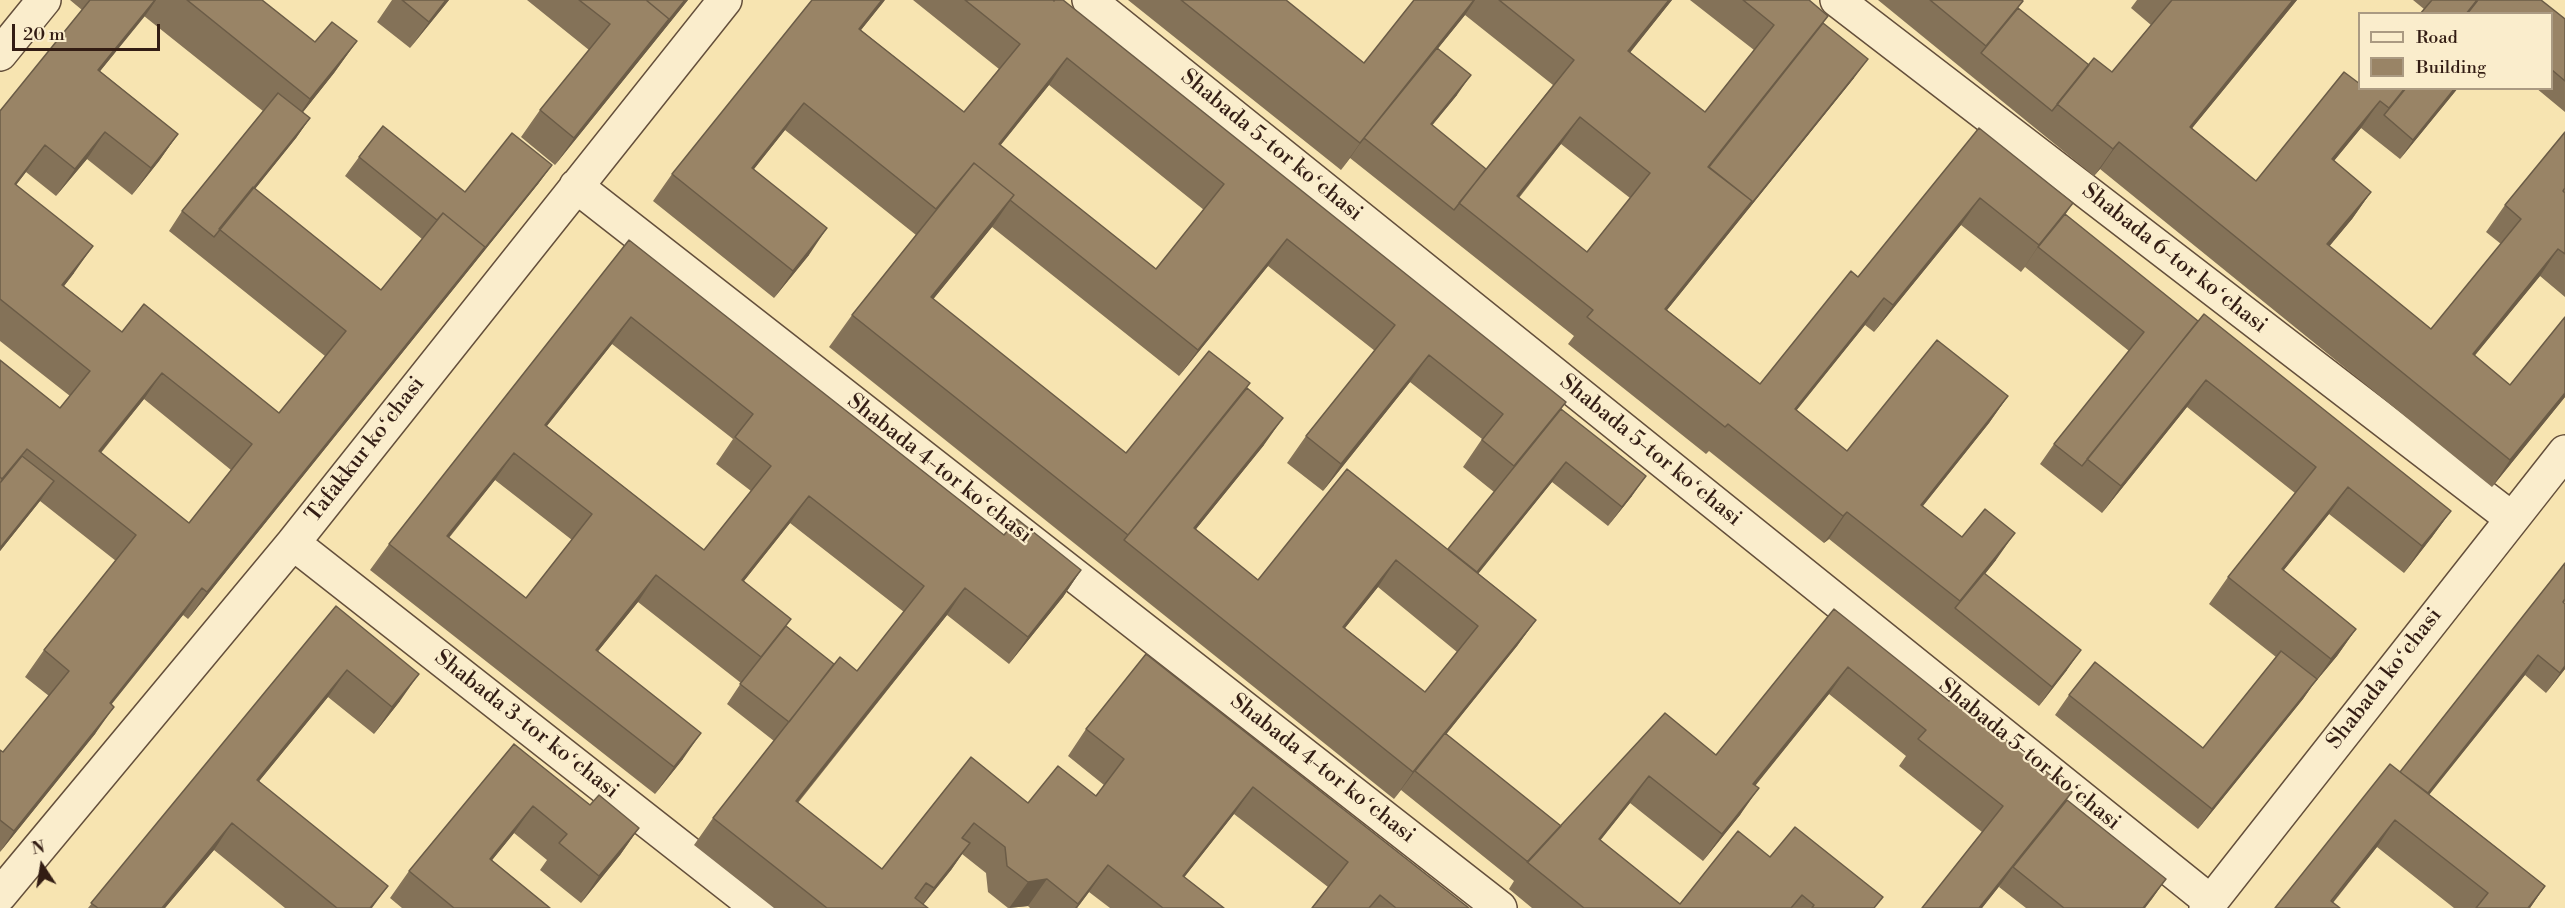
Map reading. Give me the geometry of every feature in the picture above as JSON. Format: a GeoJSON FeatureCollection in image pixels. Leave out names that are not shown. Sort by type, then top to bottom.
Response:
{"type":"FeatureCollection","features":[{"type":"Feature","properties":{"kind":"street"},"geometry":{"type":"LineString","coordinates":[[0,54],[44,0]]}},
{"type":"Feature","properties":{"kind":"street","name":"Tafakkur koʻchasi"},"geometry":{"type":"LineString","coordinates":[[1,890],[292,543],[725,0]]}},
{"type":"Feature","properties":{"kind":"street","name":"Shabada 5-tor koʻchasi"},"geometry":{"type":"LineString","coordinates":[[1089,0],[2208,905]]}},
{"type":"Feature","properties":{"kind":"street","name":"Shabada 6-tor koʻchasi"},"geometry":{"type":"LineString","coordinates":[[1837,0],[2511,518]]}},
{"type":"Feature","properties":{"kind":"street","name":"Shabada 4-tor koʻchasi"},"geometry":{"type":"LineString","coordinates":[[576,186],[1500,908]]}},
{"type":"Feature","properties":{"kind":"street","name":"Shabada koʻchasi"},"geometry":{"type":"LineString","coordinates":[[2208,905],[2565,452]]}},
{"type":"Feature","properties":{"kind":"street","name":"Shabada 3-tor koʻchasi"},"geometry":{"type":"LineString","coordinates":[[292,543],[758,908]]}},
{"type":"Feature","properties":{"kind":"building"},"geometry":{"type":"Polygon","coordinates":[[[90,0],[155,0],[98,70],[178,134],[151,168],[105,132],[75,169],[45,145],[15,184],[93,246],[62,285],[122,332],[144,304],[279,413],[346,331],[219,229],[253,187],[381,290],[443,213],[485,247],[207,592],[202,588],[110,703],[114,707],[14,831],[0,820],[0,750],[3,752],[69,671],[44,650],[136,535],[27,449],[2,479],[0,477],[0,360],[60,408],[90,371],[0,299],[0,111],[90,0]],[[162,373],[99,451],[189,523],[252,444],[162,373]]]}},
{"type":"Feature","properties":{"kind":"building"},"geometry":{"type":"Polygon","coordinates":[[[187,0],[262,0],[315,42],[332,22],[357,41],[310,99],[187,0]]]}},
{"type":"Feature","properties":{"kind":"building"},"geometry":{"type":"Polygon","coordinates":[[[402,0],[446,0],[429,22],[402,0]]]}},
{"type":"Feature","properties":{"kind":"building"},"geometry":{"type":"Polygon","coordinates":[[[579,0],[646,0],[669,19],[574,138],[540,110],[610,24],[579,0]]]}},
{"type":"Feature","properties":{"kind":"building"},"geometry":{"type":"Polygon","coordinates":[[[646,0],[685,0],[664,26],[669,19],[646,0]]]}},
{"type":"Feature","properties":{"kind":"building"},"geometry":{"type":"Polygon","coordinates":[[[812,0],[882,0],[859,29],[964,112],[1020,44],[965,0],[1063,0],[1566,402],[1514,466],[1482,440],[1503,414],[1429,355],[1341,464],[1306,436],[1395,325],[1287,239],[1198,350],[1010,200],[1014,195],[974,163],[936,209],[804,103],[752,168],[827,228],[793,271],[672,174],[812,0]],[[1067,58],[999,144],[1156,269],[1224,184],[1067,58]]]}},
{"type":"Feature","properties":{"kind":"building"},"geometry":{"type":"Polygon","coordinates":[[[1181,0],[1286,0],[1364,63],[1414,0],[1474,0],[1360,143],[1181,0]]]}},
{"type":"Feature","properties":{"kind":"building"},"geometry":{"type":"Polygon","coordinates":[[[1499,0],[1669,0],[1628,51],[1705,112],[1774,25],[1743,0],[1809,0],[1828,16],[1708,167],[1752,201],[1665,309],[1760,384],[1851,271],[1858,277],[1979,128],[2073,203],[2039,245],[1980,198],[1893,305],[1884,298],[1795,409],[1847,451],[1937,340],[2008,396],[1921,505],[1962,537],[1985,509],[2015,533],[1960,601],[1847,512],[1843,516],[1728,424],[1725,427],[1587,317],[1593,310],[1459,203],[1574,60],[1499,0]],[[1580,117],[1517,196],[1587,252],[1650,173],[1580,117]]]}},
{"type":"Feature","properties":{"kind":"building"},"geometry":{"type":"Polygon","coordinates":[[[1930,0],[2022,0],[2023,1],[1986,46],[1930,0]]]}},
{"type":"Feature","properties":{"kind":"building"},"geometry":{"type":"Polygon","coordinates":[[[2172,0],[2293,0],[2190,127],[2256,181],[2344,72],[2358,82],[2358,90],[2403,90],[2389,108],[2380,101],[2332,159],[2371,192],[2327,244],[2431,329],[2521,219],[2505,205],[2565,132],[2565,188],[2563,191],[2565,193],[2565,254],[2558,249],[2473,354],[2510,385],[2565,317],[2565,393],[2510,460],[2119,142],[2113,149],[2057,104],[2094,58],[2112,72],[2172,0]]]}},
{"type":"Feature","properties":{"kind":"building"},"geometry":{"type":"Polygon","coordinates":[[[2432,0],[2477,0],[2468,12],[2422,12],[2432,0]]]}},
{"type":"Feature","properties":{"kind":"building"},"geometry":{"type":"Polygon","coordinates":[[[2478,0],[2541,0],[2565,19],[2565,81],[2553,71],[2553,12],[2469,12],[2478,0]]]}},
{"type":"Feature","properties":{"kind":"building"},"geometry":{"type":"Polygon","coordinates":[[[2018,8],[2089,65],[2052,111],[1981,53],[2018,8]]]}},
{"type":"Feature","properties":{"kind":"building"},"geometry":{"type":"Polygon","coordinates":[[[1823,23],[1868,59],[1747,209],[1752,201],[1709,167],[1823,23]]]}},
{"type":"Feature","properties":{"kind":"building"},"geometry":{"type":"Polygon","coordinates":[[[1437,48],[1471,75],[1431,124],[1486,169],[1454,210],[1364,138],[1437,48]]]}},
{"type":"Feature","properties":{"kind":"building"},"geometry":{"type":"Polygon","coordinates":[[[2404,90],[2453,90],[2413,140],[2384,115],[2404,90]]]}},
{"type":"Feature","properties":{"kind":"building"},"geometry":{"type":"Polygon","coordinates":[[[278,93],[310,118],[214,237],[182,211],[278,93]]]}},
{"type":"Feature","properties":{"kind":"building"},"geometry":{"type":"Polygon","coordinates":[[[383,126],[465,192],[512,133],[552,165],[480,254],[485,247],[443,213],[437,220],[359,157],[383,126]]]}},
{"type":"Feature","properties":{"kind":"building"},"geometry":{"type":"Polygon","coordinates":[[[974,163],[1014,195],[931,297],[1126,453],[1209,351],[1250,383],[1128,535],[852,315],[974,163]]]}},
{"type":"Feature","properties":{"kind":"building"},"geometry":{"type":"Polygon","coordinates":[[[2065,214],[2198,321],[2082,466],[2054,444],[2144,332],[2038,247],[2065,214]]]}},
{"type":"Feature","properties":{"kind":"building"},"geometry":{"type":"Polygon","coordinates":[[[629,240],[1004,535],[1017,519],[1081,570],[1028,637],[965,588],[796,801],[882,869],[971,757],[1028,803],[1058,766],[1096,796],[1124,759],[1086,729],[1146,654],[1469,908],[1396,908],[1380,895],[1369,908],[1312,908],[1348,862],[1253,787],[1183,876],[1224,908],[1163,908],[1108,865],[1078,904],[1047,879],[1028,882],[1007,866],[1005,847],[974,823],[962,838],[970,843],[934,888],[926,883],[915,898],[928,908],[827,908],[713,818],[840,657],[857,671],[924,586],[809,496],[742,580],[791,619],[761,657],[656,575],[596,650],[701,733],[674,767],[389,544],[629,240]],[[631,317],[545,425],[704,550],[771,466],[735,437],[753,414],[631,317]],[[514,453],[447,536],[526,598],[592,514],[514,453]]]}},
{"type":"Feature","properties":{"kind":"building"},"geometry":{"type":"Polygon","coordinates":[[[2204,314],[2451,511],[2422,546],[2348,487],[2282,569],[2356,629],[2331,659],[2228,577],[2316,467],[2206,380],[2121,486],[2087,459],[2204,314]]]}},
{"type":"Feature","properties":{"kind":"building"},"geometry":{"type":"Polygon","coordinates":[[[1247,388],[1283,418],[1194,528],[1258,580],[1347,469],[1536,620],[1413,772],[1124,540],[1247,388]],[[1396,560],[1343,627],[1425,692],[1478,626],[1396,560]]]}},
{"type":"Feature","properties":{"kind":"building"},"geometry":{"type":"Polygon","coordinates":[[[1561,409],[1646,476],[1622,507],[1566,462],[1477,572],[1448,549],[1561,409]]]}},
{"type":"Feature","properties":{"kind":"building"},"geometry":{"type":"Polygon","coordinates":[[[22,456],[54,481],[0,548],[0,483],[22,456]]]}},
{"type":"Feature","properties":{"kind":"building"},"geometry":{"type":"Polygon","coordinates":[[[2565,563],[2565,599],[2563,602],[2565,604],[2565,666],[2560,673],[2538,655],[2428,793],[2400,772],[2565,563]]]}},
{"type":"Feature","properties":{"kind":"building"},"geometry":{"type":"Polygon","coordinates":[[[1984,573],[2081,650],[2052,687],[1955,608],[1984,573]]]}},
{"type":"Feature","properties":{"kind":"building"},"geometry":{"type":"Polygon","coordinates":[[[336,606],[419,674],[392,707],[347,670],[257,780],[388,886],[370,908],[337,908],[232,823],[162,908],[98,908],[91,903],[336,606]]]}},
{"type":"Feature","properties":{"kind":"building"},"geometry":{"type":"Polygon","coordinates":[[[1834,609],[1949,701],[1952,697],[2072,792],[1979,908],[1922,908],[2003,806],[1918,739],[1926,730],[1848,667],[1753,784],[1759,788],[1722,834],[1649,776],[1599,839],[1680,904],[1738,831],[1770,857],[1795,827],[1883,897],[1874,908],[1812,908],[1814,905],[1802,895],[1791,908],[1584,908],[1527,862],[1665,713],[1716,755],[1834,609]]]}},
{"type":"Feature","properties":{"kind":"building"},"geometry":{"type":"Polygon","coordinates":[[[786,626],[834,664],[789,722],[740,684],[786,626]]]}},
{"type":"Feature","properties":{"kind":"building"},"geometry":{"type":"Polygon","coordinates":[[[2281,651],[2317,679],[2212,809],[2069,695],[2095,662],[2203,748],[2281,651]]]}},
{"type":"Feature","properties":{"kind":"building"},"geometry":{"type":"Polygon","coordinates":[[[1445,733],[1561,826],[1528,862],[1415,771],[1445,733]]]}},
{"type":"Feature","properties":{"kind":"building"},"geometry":{"type":"Polygon","coordinates":[[[514,744],[590,805],[599,795],[639,828],[599,876],[559,843],[567,834],[533,806],[490,859],[550,908],[454,908],[409,871],[514,744]]]}},
{"type":"Feature","properties":{"kind":"building"},"geometry":{"type":"Polygon","coordinates":[[[2390,764],[2545,886],[2528,908],[2476,908],[2488,893],[2395,820],[2331,901],[2340,908],[2275,908],[2390,764]]]}},
{"type":"Feature","properties":{"kind":"building"},"geometry":{"type":"Polygon","coordinates":[[[2067,800],[2166,879],[2143,908],[2064,908],[2013,867],[2067,800]]]}}]}
